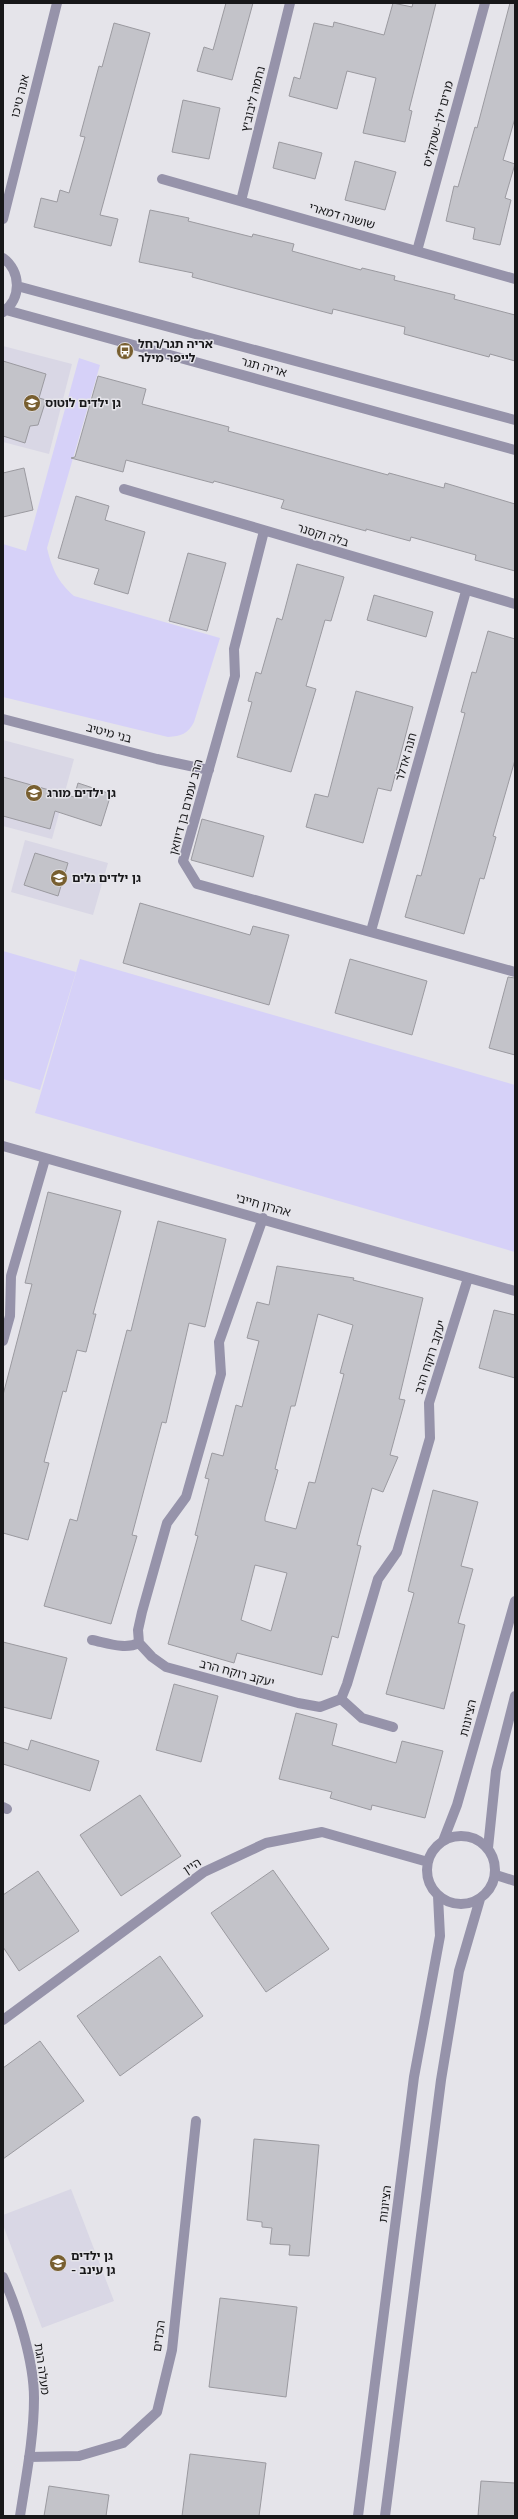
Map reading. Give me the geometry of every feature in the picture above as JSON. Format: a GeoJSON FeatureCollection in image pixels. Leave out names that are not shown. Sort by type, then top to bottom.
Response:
{"type":"FeatureCollection","features":[{"type":"Feature","properties":{"kind":"street","name":"אנה טיכו"},"geometry":{"type":"LineString","coordinates":[[3,219],[57,3]]}},
{"type":"Feature","properties":{"kind":"street","name":"נחמה ליבוביץ"},"geometry":{"type":"LineString","coordinates":[[241,201],[290,3]]}},
{"type":"Feature","properties":{"kind":"street","name":"מרים ילן-שטקליס"},"geometry":{"type":"LineString","coordinates":[[417,251],[484,3]]}},
{"type":"Feature","properties":{"kind":"street","name":"שושנה דמארי"},"geometry":{"type":"LineString","coordinates":[[162,178],[515,279]]}},
{"type":"Feature","properties":{"kind":"street"},"geometry":{"type":"LineString","coordinates":[[3,258],[12,266],[17,286],[16,294],[5,311]]}},
{"type":"Feature","properties":{"kind":"street","name":"אריה תגר"},"geometry":{"type":"LineString","coordinates":[[17,286],[515,420]]}},
{"type":"Feature","properties":{"kind":"street","name":"אריה תגר"},"geometry":{"type":"LineString","coordinates":[[5,311],[515,450]]}},
{"type":"Feature","properties":{"kind":"street","name":"בלה וקסנר"},"geometry":{"type":"LineString","coordinates":[[124,489],[466,591],[515,604]]}},
{"type":"Feature","properties":{"kind":"street","name":"הרב עמרם בן דיוואן"},"geometry":{"type":"LineString","coordinates":[[264,531],[234,649],[235,676],[183,861],[197,884],[515,972]]}},
{"type":"Feature","properties":{"kind":"street","name":"חנה אדלר"},"geometry":{"type":"LineString","coordinates":[[371,931],[466,591]]}},
{"type":"Feature","properties":{"kind":"street","name":"בני מיטיב"},"geometry":{"type":"LineString","coordinates":[[3,719],[157,759],[209,770]]}},
{"type":"Feature","properties":{"kind":"street","name":"אהרון חייבי"},"geometry":{"type":"LineString","coordinates":[[3,1146],[45,1159],[263,1218],[515,1291]]}},
{"type":"Feature","properties":{"kind":"street"},"geometry":{"type":"LineString","coordinates":[[3,1341],[10,1316],[11,1276],[45,1159]]}},
{"type":"Feature","properties":{"kind":"street"},"geometry":{"type":"LineString","coordinates":[[92,1640],[125,1646],[132,1646],[139,1643],[138,1630],[142,1612],[167,1523],[186,1496],[221,1374],[219,1342],[263,1218]]}},
{"type":"Feature","properties":{"kind":"street","name":"יעקב רוקח הרב"},"geometry":{"type":"LineString","coordinates":[[139,1643],[152,1657],[166,1667],[298,1703],[320,1707],[341,1699],[347,1684],[378,1579],[397,1552],[430,1438],[429,1403],[468,1278]]}},
{"type":"Feature","properties":{"kind":"street","name":"הציונות"},"geometry":{"type":"LineString","coordinates":[[443,1841],[457,1805],[515,1601]]}},
{"type":"Feature","properties":{"kind":"street"},"geometry":{"type":"LineString","coordinates":[[488,1848],[496,1771],[515,1696]]}},
{"type":"Feature","properties":{"kind":"street"},"geometry":{"type":"LineString","coordinates":[[341,1699],[362,1718],[393,1727]]}},
{"type":"Feature","properties":{"kind":"street","name":"היין"},"geometry":{"type":"LineString","coordinates":[[3,2020],[204,1872],[266,1843],[322,1832],[428,1862]]}},
{"type":"Feature","properties":{"kind":"street"},"geometry":{"type":"LineString","coordinates":[[460,1836],[471,1837],[488,1848],[493,1856],[496,1875],[488,1893],[480,1899],[462,1905],[446,1902],[438,1896],[428,1881],[428,1862],[436,1846],[443,1841],[460,1836]]}},
{"type":"Feature","properties":{"kind":"street"},"geometry":{"type":"LineString","coordinates":[[496,1875],[515,1881]]}},
{"type":"Feature","properties":{"kind":"street","name":"הציונות"},"geometry":{"type":"LineString","coordinates":[[358,2516],[414,2076],[440,1936],[438,1896]]}},
{"type":"Feature","properties":{"kind":"street"},"geometry":{"type":"LineString","coordinates":[[385,2516],[441,2080],[459,1971],[480,1899]]}},
{"type":"Feature","properties":{"kind":"street","name":"הכדים"},"geometry":{"type":"LineString","coordinates":[[29,2457],[79,2456],[123,2443],[157,2412],[172,2350],[196,2121]]}},
{"type":"Feature","properties":{"kind":"street","name":"מעלה הגת"},"geometry":{"type":"LineString","coordinates":[[3,2277],[25,2340],[34,2397],[29,2457],[20,2516]]}},
{"type":"Feature","properties":{"kind":"shaded area","name":"גן ילדים לוטוס"},"geometry":{"type":"Polygon","coordinates":[[[3,346],[72,364],[49,454],[3,442],[3,346]]]}},
{"type":"Feature","properties":{"kind":"shaded area"},"geometry":{"type":"Polygon","coordinates":[[[79,358],[100,365],[47,548],[49,556],[56,575],[68,591],[74,596],[220,638],[194,722],[187,732],[177,736],[168,737],[3,697],[3,544],[26,551],[79,358]]]}},
{"type":"Feature","properties":{"kind":"shaded area","name":"גן ילדים מורג"},"geometry":{"type":"Polygon","coordinates":[[[3,740],[74,759],[52,839],[3,826],[3,740]]]}},
{"type":"Feature","properties":{"kind":"shaded area","name":"גן ילדים גלים"},"geometry":{"type":"Polygon","coordinates":[[[25,840],[108,863],[93,915],[11,892],[25,840]]]}},
{"type":"Feature","properties":{"kind":"shaded area"},"geometry":{"type":"Polygon","coordinates":[[[3,951],[76,972],[40,1090],[3,1079],[3,951]]]}},
{"type":"Feature","properties":{"kind":"shaded area"},"geometry":{"type":"Polygon","coordinates":[[[80,959],[515,1085],[515,1252],[35,1113],[80,959]]]}},
{"type":"Feature","properties":{"kind":"shaded area","name":"גן ילדים - גן עינב"},"geometry":{"type":"Polygon","coordinates":[[[71,2189],[114,2301],[42,2328],[3,2225],[3,2215],[71,2189]]]}},
{"type":"Feature","properties":{"kind":"building"},"geometry":{"type":"Polygon","coordinates":[[[226,3],[253,3],[232,80],[197,71],[204,47],[213,50],[226,3]]]}},
{"type":"Feature","properties":{"kind":"building"},"geometry":{"type":"Polygon","coordinates":[[[393,3],[412,7],[413,3],[436,3],[409,110],[412,111],[405,142],[363,133],[376,78],[347,71],[337,109],[289,96],[294,77],[300,79],[314,23],[333,27],[334,22],[384,35],[393,3]]]}},
{"type":"Feature","properties":{"kind":"building"},"geometry":{"type":"Polygon","coordinates":[[[510,3],[515,3],[515,118],[503,160],[515,164],[505,198],[511,200],[500,245],[473,239],[475,228],[446,221],[454,186],[458,187],[475,127],[477,128],[510,3]]]}},
{"type":"Feature","properties":{"kind":"building"},"geometry":{"type":"Polygon","coordinates":[[[114,23],[150,33],[100,215],[118,219],[111,246],[34,227],[41,198],[57,202],[60,190],[69,193],[85,137],[80,136],[99,66],[102,67],[114,23]]]}},
{"type":"Feature","properties":{"kind":"building"},"geometry":{"type":"Polygon","coordinates":[[[183,100],[220,108],[209,159],[172,152],[183,100]]]}},
{"type":"Feature","properties":{"kind":"building"},"geometry":{"type":"Polygon","coordinates":[[[279,142],[322,153],[315,179],[273,168],[279,142]]]}},
{"type":"Feature","properties":{"kind":"building"},"geometry":{"type":"Polygon","coordinates":[[[355,161],[396,172],[385,210],[345,200],[355,161]]]}},
{"type":"Feature","properties":{"kind":"building"},"geometry":{"type":"Polygon","coordinates":[[[150,210],[189,218],[188,221],[252,237],[253,234],[294,244],[292,251],[361,270],[362,268],[395,276],[394,280],[455,295],[454,299],[515,315],[515,361],[490,354],[489,357],[404,334],[405,327],[333,309],[332,314],[192,277],[193,273],[139,262],[150,210]]]}},
{"type":"Feature","properties":{"kind":"building"},"geometry":{"type":"Polygon","coordinates":[[[3,361],[46,374],[39,398],[46,400],[38,425],[30,426],[25,443],[3,436],[3,361]]]}},
{"type":"Feature","properties":{"kind":"building"},"geometry":{"type":"Polygon","coordinates":[[[98,376],[146,389],[142,404],[229,427],[228,431],[388,475],[389,473],[444,488],[445,483],[515,504],[515,571],[475,560],[476,555],[411,537],[410,541],[366,529],[366,531],[281,508],[284,500],[214,481],[213,483],[126,460],[123,472],[71,458],[75,457],[98,376]]]}},
{"type":"Feature","properties":{"kind":"building"},"geometry":{"type":"Polygon","coordinates":[[[24,468],[33,510],[3,517],[3,473],[24,468]]]}},
{"type":"Feature","properties":{"kind":"building"},"geometry":{"type":"Polygon","coordinates":[[[76,496],[109,506],[105,520],[145,532],[128,594],[94,584],[99,569],[58,558],[76,496]]]}},
{"type":"Feature","properties":{"kind":"building"},"geometry":{"type":"Polygon","coordinates":[[[188,553],[226,563],[207,631],[169,621],[188,553]]]}},
{"type":"Feature","properties":{"kind":"building"},"geometry":{"type":"Polygon","coordinates":[[[297,564],[344,577],[331,621],[325,620],[306,686],[316,689],[291,772],[237,757],[252,702],[248,701],[256,672],[261,674],[277,618],[282,620],[297,564]]]}},
{"type":"Feature","properties":{"kind":"building"},"geometry":{"type":"Polygon","coordinates":[[[374,595],[433,612],[426,637],[367,620],[374,595]]]}},
{"type":"Feature","properties":{"kind":"building"},"geometry":{"type":"Polygon","coordinates":[[[488,631],[515,639],[515,760],[493,836],[496,837],[484,879],[480,878],[464,934],[405,917],[417,875],[421,876],[465,713],[461,712],[472,672],[476,673],[488,631]]]}},
{"type":"Feature","properties":{"kind":"building"},"geometry":{"type":"Polygon","coordinates":[[[356,691],[413,707],[391,791],[378,788],[363,843],[306,827],[315,794],[328,797],[356,691]]]}},
{"type":"Feature","properties":{"kind":"building"},"geometry":{"type":"Polygon","coordinates":[[[3,777],[74,797],[78,783],[111,794],[101,826],[55,811],[50,829],[3,816],[3,777]]]}},
{"type":"Feature","properties":{"kind":"building"},"geometry":{"type":"Polygon","coordinates":[[[202,819],[264,836],[253,877],[191,860],[202,819]]]}},
{"type":"Feature","properties":{"kind":"building"},"geometry":{"type":"Polygon","coordinates":[[[35,853],[68,863],[58,896],[24,885],[35,853]]]}},
{"type":"Feature","properties":{"kind":"building"},"geometry":{"type":"Polygon","coordinates":[[[140,903],[250,935],[253,926],[289,935],[269,1005],[123,963],[140,903]]]}},
{"type":"Feature","properties":{"kind":"building"},"geometry":{"type":"Polygon","coordinates":[[[350,959],[427,981],[412,1035],[335,1013],[350,959]]]}},
{"type":"Feature","properties":{"kind":"building"},"geometry":{"type":"Polygon","coordinates":[[[508,977],[515,978],[515,1055],[489,1048],[508,977]]]}},
{"type":"Feature","properties":{"kind":"building"},"geometry":{"type":"Polygon","coordinates":[[[48,1192],[121,1211],[93,1314],[96,1314],[86,1352],[77,1350],[66,1392],[63,1391],[44,1462],[49,1463],[28,1540],[3,1533],[3,1395],[32,1284],[25,1283],[48,1192]]]}},
{"type":"Feature","properties":{"kind":"building"},"geometry":{"type":"Polygon","coordinates":[[[158,1221],[226,1239],[205,1327],[189,1323],[166,1423],[162,1422],[132,1535],[137,1536],[111,1624],[44,1606],[70,1519],[77,1521],[127,1330],[131,1331],[158,1221]]]}},
{"type":"Feature","properties":{"kind":"building"},"geometry":{"type":"Polygon","coordinates":[[[277,1266],[354,1278],[353,1280],[423,1298],[399,1399],[405,1400],[390,1455],[398,1457],[383,1492],[372,1488],[357,1545],[361,1546],[338,1638],[332,1636],[322,1675],[237,1653],[234,1663],[168,1644],[198,1536],[195,1535],[209,1479],[205,1478],[212,1453],[223,1456],[236,1405],[242,1407],[259,1341],[247,1338],[257,1302],[269,1305],[277,1266]],[[318,1314],[295,1406],[291,1406],[275,1469],[278,1470],[265,1517],[265,1521],[296,1529],[309,1482],[315,1483],[344,1374],[340,1373],[353,1325],[318,1314]],[[255,1565],[241,1620],[271,1631],[287,1573],[255,1565]]]}},
{"type":"Feature","properties":{"kind":"building"},"geometry":{"type":"Polygon","coordinates":[[[494,1310],[515,1315],[515,1378],[479,1368],[494,1310]]]}},
{"type":"Feature","properties":{"kind":"building"},"geometry":{"type":"Polygon","coordinates":[[[433,1490],[478,1502],[461,1566],[473,1569],[458,1623],[465,1625],[444,1709],[386,1694],[414,1593],[408,1591],[433,1490]]]}},
{"type":"Feature","properties":{"kind":"building"},"geometry":{"type":"Polygon","coordinates":[[[3,1642],[67,1658],[51,1719],[3,1707],[3,1642]]]}},
{"type":"Feature","properties":{"kind":"building"},"geometry":{"type":"Polygon","coordinates":[[[174,1684],[218,1696],[201,1762],[156,1750],[174,1684]]]}},
{"type":"Feature","properties":{"kind":"building"},"geometry":{"type":"Polygon","coordinates":[[[296,1713],[337,1724],[332,1745],[396,1763],[402,1741],[443,1751],[425,1818],[372,1805],[371,1810],[330,1798],[332,1792],[279,1779],[296,1713]]]}},
{"type":"Feature","properties":{"kind":"building"},"geometry":{"type":"Polygon","coordinates":[[[31,1740],[99,1761],[90,1791],[3,1764],[3,1742],[28,1750],[31,1740]]]}},
{"type":"Feature","properties":{"kind":"building"},"geometry":{"type":"Polygon","coordinates":[[[140,1795],[181,1856],[121,1896],[80,1835],[140,1795]]]}},
{"type":"Feature","properties":{"kind":"building"},"geometry":{"type":"Polygon","coordinates":[[[273,1870],[329,1949],[266,1992],[211,1913],[273,1870]]]}},
{"type":"Feature","properties":{"kind":"building"},"geometry":{"type":"Polygon","coordinates":[[[38,1871],[79,1931],[19,1971],[3,1947],[3,1895],[38,1871]]]}},
{"type":"Feature","properties":{"kind":"building"},"geometry":{"type":"Polygon","coordinates":[[[160,1956],[203,2016],[120,2076],[77,2016],[160,1956]]]}},
{"type":"Feature","properties":{"kind":"building"},"geometry":{"type":"Polygon","coordinates":[[[40,2041],[84,2101],[3,2159],[3,2068],[40,2041]]]}},
{"type":"Feature","properties":{"kind":"building"},"geometry":{"type":"Polygon","coordinates":[[[254,2139],[319,2145],[309,2256],[289,2255],[290,2245],[270,2244],[272,2228],[262,2227],[262,2222],[247,2220],[254,2139]]]}},
{"type":"Feature","properties":{"kind":"building"},"geometry":{"type":"Polygon","coordinates":[[[220,2298],[297,2307],[286,2397],[209,2387],[220,2298]]]}},
{"type":"Feature","properties":{"kind":"building"},"geometry":{"type":"Polygon","coordinates":[[[190,2454],[266,2463],[259,2516],[182,2516],[190,2454]]]}},
{"type":"Feature","properties":{"kind":"building"},"geometry":{"type":"Polygon","coordinates":[[[481,2481],[515,2483],[515,2516],[478,2516],[481,2481]]]}},
{"type":"Feature","properties":{"kind":"building"},"geometry":{"type":"Polygon","coordinates":[[[49,2486],[109,2495],[106,2516],[44,2516],[49,2486]]]}},
{"type":"Feature","properties":{"kind":"place","name":"אריה תגר/רחל לייפר מילר"},"geometry":{"type":"Point","coordinates":[125,351]}},
{"type":"Feature","properties":{"kind":"place","name":"גן ילדים לוטוס"},"geometry":{"type":"Point","coordinates":[32,403]}},
{"type":"Feature","properties":{"kind":"place","name":"גן ילדים מורג"},"geometry":{"type":"Point","coordinates":[34,793]}},
{"type":"Feature","properties":{"kind":"place","name":"גן ילדים גלים"},"geometry":{"type":"Point","coordinates":[59,878]}},
{"type":"Feature","properties":{"kind":"place","name":"גן ילדים - גן עינב"},"geometry":{"type":"Point","coordinates":[58,2263]}}]}
